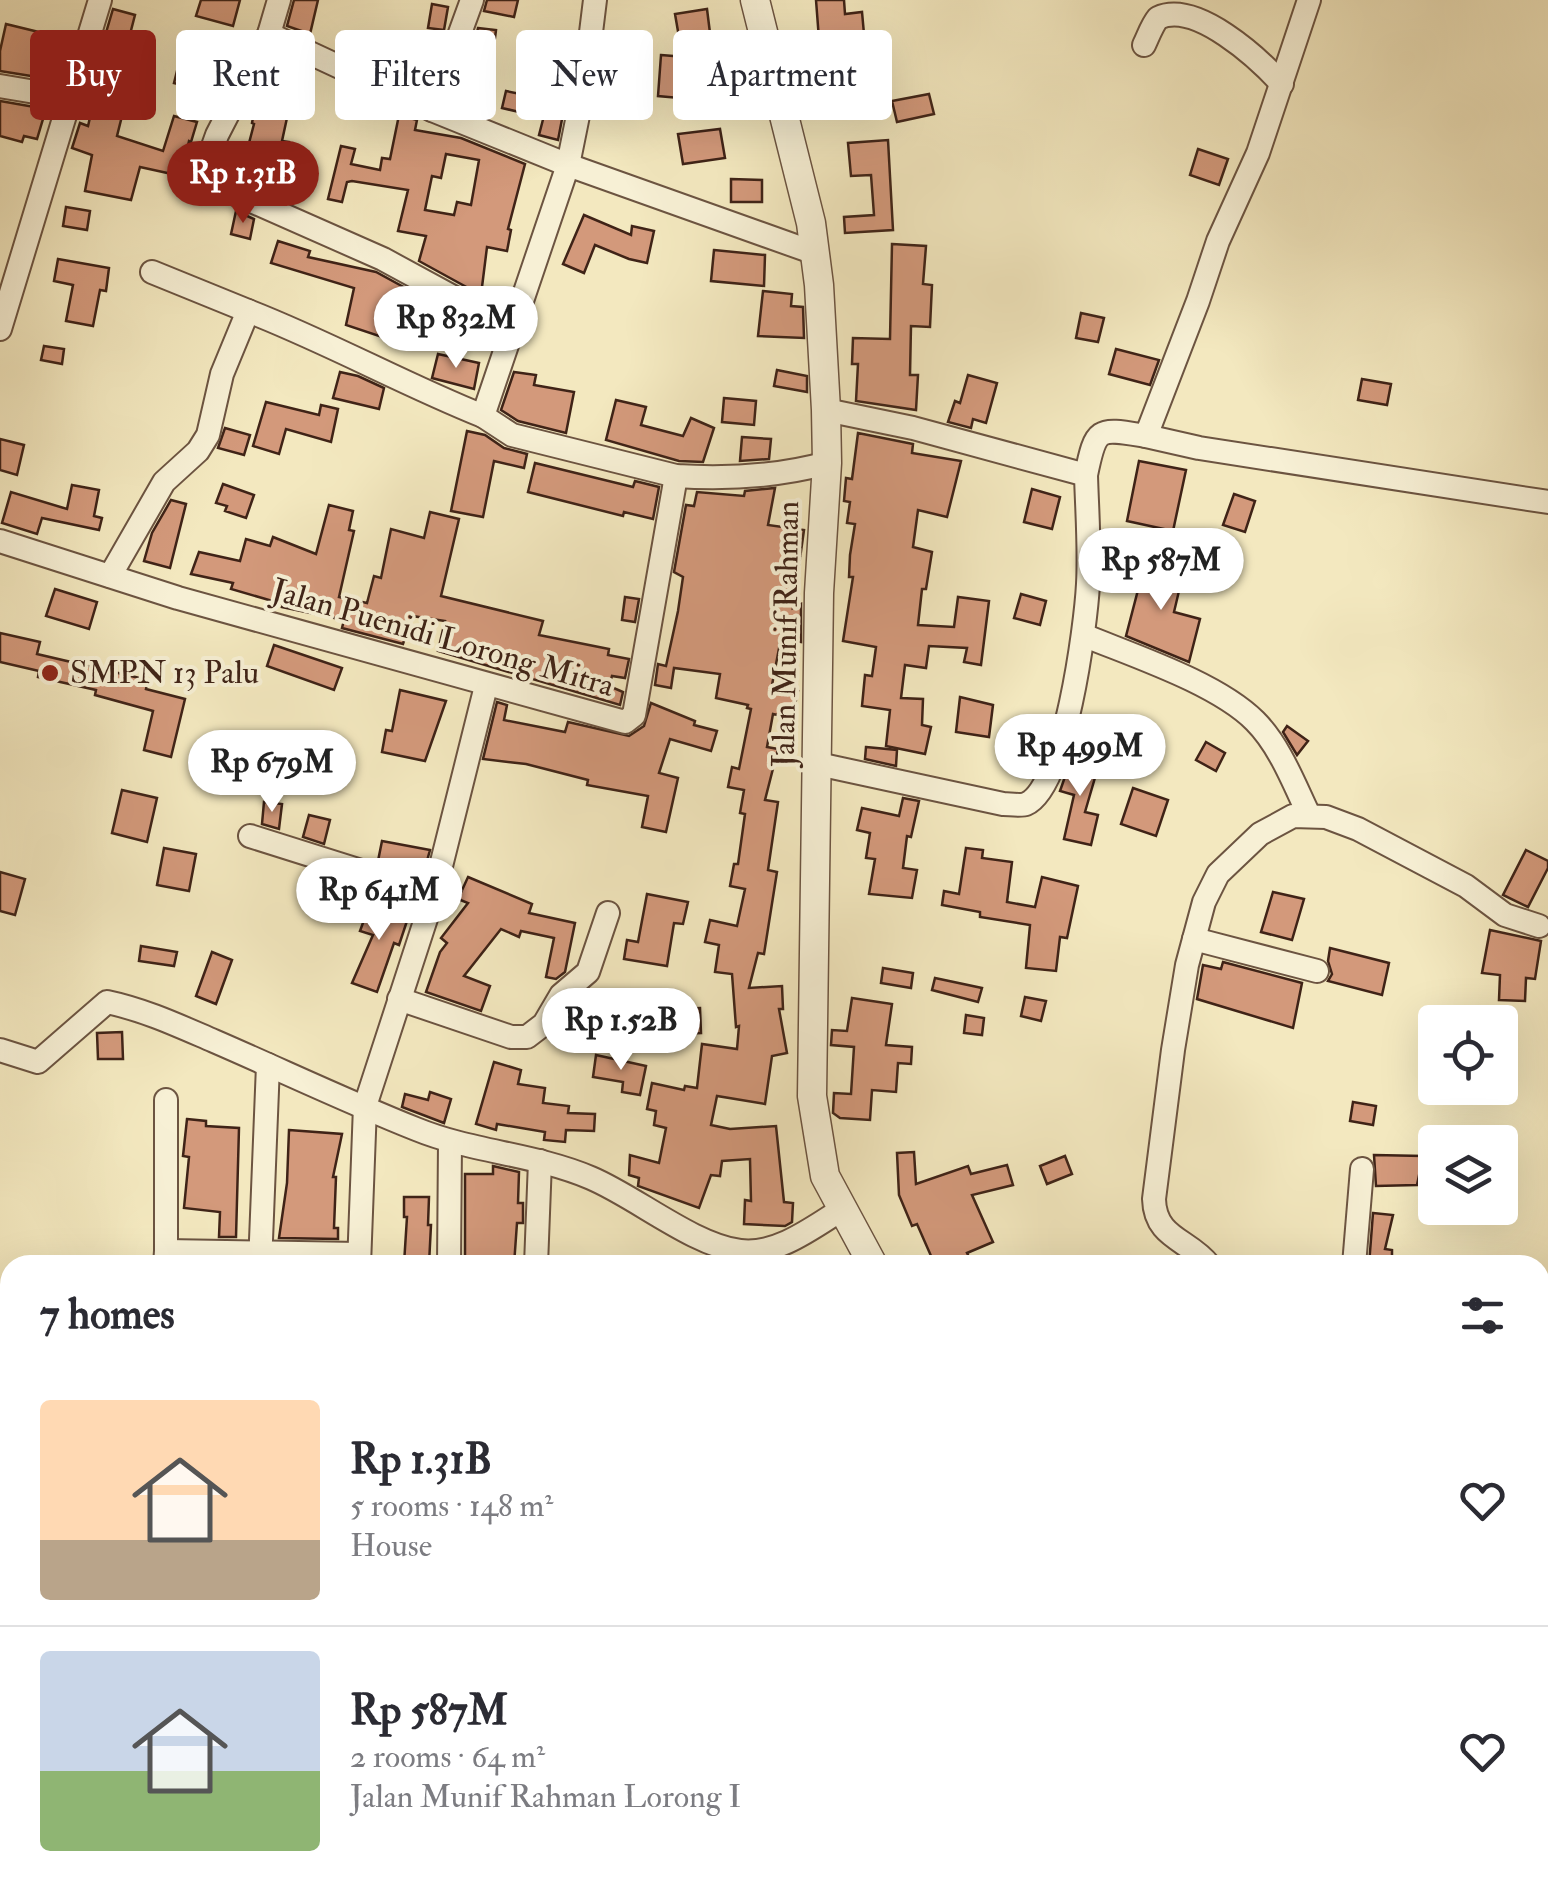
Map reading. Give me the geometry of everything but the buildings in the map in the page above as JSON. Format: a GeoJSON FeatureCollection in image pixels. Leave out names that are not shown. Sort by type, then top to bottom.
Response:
{"type":"FeatureCollection","features":[{"type":"Feature","properties":{"kind":"street"},"geometry":{"type":"LineString","coordinates":[[91,30],[100,0]]}},
{"type":"Feature","properties":{"kind":"street"},"geometry":{"type":"LineString","coordinates":[[270,30],[279,0]]}},
{"type":"Feature","properties":{"kind":"street"},"geometry":{"type":"LineString","coordinates":[[461,30],[472,0]]}},
{"type":"Feature","properties":{"kind":"street"},"geometry":{"type":"LineString","coordinates":[[482,416],[568,165],[585,81],[595,0]]}},
{"type":"Feature","properties":{"kind":"street","name":"Jalan Munif Rahman"},"geometry":{"type":"LineString","coordinates":[[755,0],[811,224],[826,410],[819,593],[812,1096],[825,1176],[868,1255]]}},
{"type":"Feature","properties":{"kind":"street"},"geometry":{"type":"LineString","coordinates":[[1146,436],[1218,241],[1258,153],[1308,0]]}},
{"type":"Feature","properties":{"kind":"street"},"geometry":{"type":"LineString","coordinates":[[1144,46],[1159,16],[1178,6],[1206,12],[1222,21],[1282,84]]}},
{"type":"Feature","properties":{"kind":"street"},"geometry":{"type":"LineString","coordinates":[[0,86],[30,91]]}},
{"type":"Feature","properties":{"kind":"street"},"geometry":{"type":"LineString","coordinates":[[0,328],[64,120]]}},
{"type":"Feature","properties":{"kind":"street"},"geometry":{"type":"LineString","coordinates":[[225,120],[212,145],[204,180],[383,258],[512,329]]}},
{"type":"Feature","properties":{"kind":"street"},"geometry":{"type":"LineString","coordinates":[[457,120],[568,165],[815,253]]}},
{"type":"Feature","properties":{"kind":"street"},"geometry":{"type":"LineString","coordinates":[[152,272],[317,339],[423,392],[482,416],[512,434],[676,476],[703,478],[791,471],[826,463]]}},
{"type":"Feature","properties":{"kind":"street"},"geometry":{"type":"LineString","coordinates":[[110,576],[164,482],[208,435],[222,374],[248,311]]}},
{"type":"Feature","properties":{"kind":"street"},"geometry":{"type":"LineString","coordinates":[[826,410],[913,428],[1086,475]]}},
{"type":"Feature","properties":{"kind":"street"},"geometry":{"type":"LineString","coordinates":[[818,764],[1003,804],[1026,804],[1043,789],[1065,728],[1084,635],[1088,582],[1086,475],[1093,442],[1112,430],[1219,451],[1548,502]]}},
{"type":"Feature","properties":{"kind":"street","name":"Jalan Puenidi Lorong Mitra"},"geometry":{"type":"LineString","coordinates":[[0,541],[486,686],[620,721],[632,719],[676,476]]}},
{"type":"Feature","properties":{"kind":"street"},"geometry":{"type":"LineString","coordinates":[[1084,635],[1227,699],[1254,720],[1268,736],[1309,815]]}},
{"type":"Feature","properties":{"kind":"street"},"geometry":{"type":"LineString","coordinates":[[359,1255],[365,1106],[434,894],[486,686]]}},
{"type":"Feature","properties":{"kind":"street"},"geometry":{"type":"LineString","coordinates":[[1065,728],[1118,757]]}},
{"type":"Feature","properties":{"kind":"street"},"geometry":{"type":"LineString","coordinates":[[1197,1255],[1166,1232],[1155,1216],[1173,1050],[1194,939],[1204,902],[1218,874],[1260,834],[1293,816],[1326,817],[1466,886],[1505,915],[1539,926]]}},
{"type":"Feature","properties":{"kind":"street"},"geometry":{"type":"LineString","coordinates":[[250,836],[434,894]]}},
{"type":"Feature","properties":{"kind":"street"},"geometry":{"type":"LineString","coordinates":[[399,999],[511,1038],[527,1036],[544,1024],[561,996],[588,972],[608,913]]}},
{"type":"Feature","properties":{"kind":"street"},"geometry":{"type":"LineString","coordinates":[[1194,939],[1317,971]]}},
{"type":"Feature","properties":{"kind":"street"},"geometry":{"type":"LineString","coordinates":[[0,1050],[38,1062],[107,1002],[160,1018],[450,1142],[567,1168],[613,1187],[677,1225],[743,1252],[798,1236],[844,1208]]}},
{"type":"Feature","properties":{"kind":"street"},"geometry":{"type":"LineString","coordinates":[[261,1255],[268,1065]]}},
{"type":"Feature","properties":{"kind":"street"},"geometry":{"type":"LineString","coordinates":[[166,1100],[166,1255]]}},
{"type":"Feature","properties":{"kind":"street"},"geometry":{"type":"LineString","coordinates":[[448,1255],[450,1142]]}},
{"type":"Feature","properties":{"kind":"street"},"geometry":{"type":"LineString","coordinates":[[536,1255],[540,1161]]}},
{"type":"Feature","properties":{"kind":"street"},"geometry":{"type":"LineString","coordinates":[[1355,1255],[1362,1169]]}},
{"type":"Feature","properties":{"kind":"place","name":"SMPN 13 Palu"},"geometry":{"type":"Point","coordinates":[50,673]}}]}
